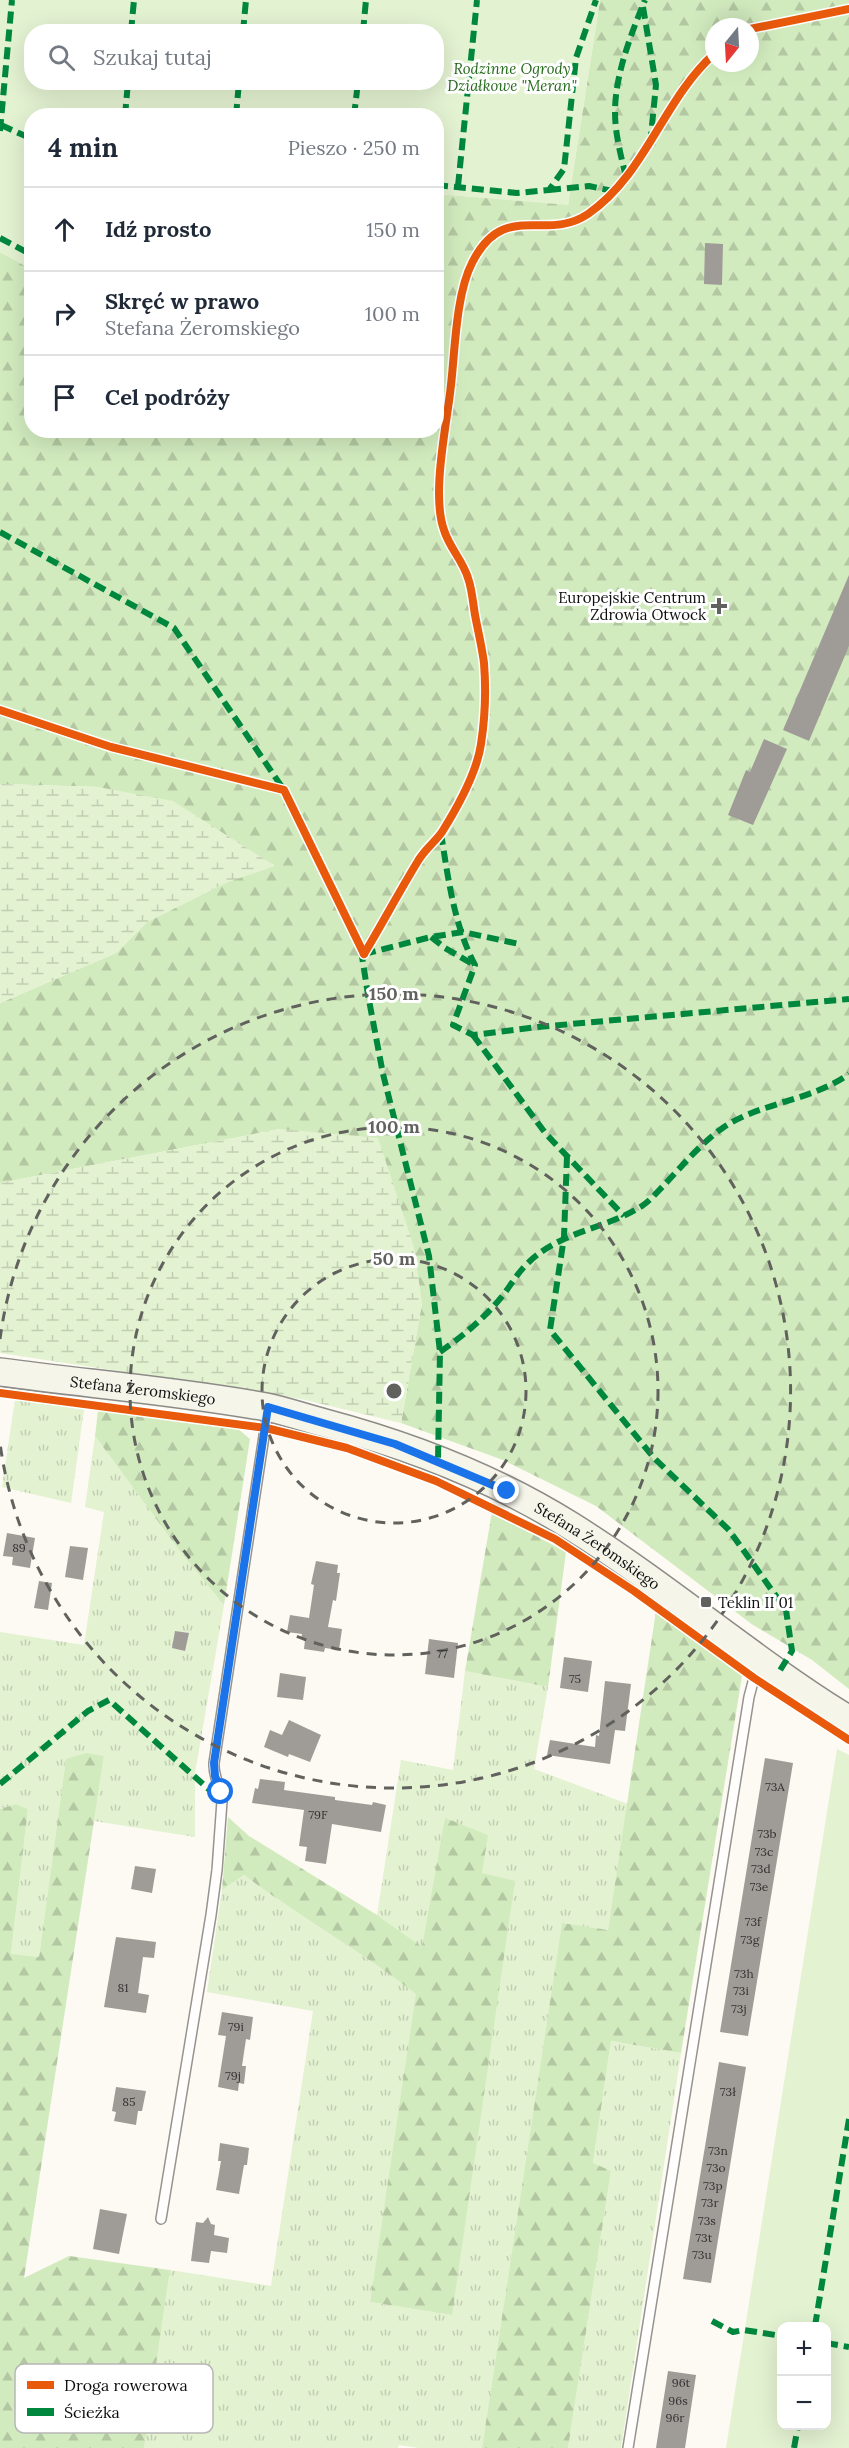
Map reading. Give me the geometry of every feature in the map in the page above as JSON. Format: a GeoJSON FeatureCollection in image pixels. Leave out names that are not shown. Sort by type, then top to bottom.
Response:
{"type":"FeatureCollection","features":[{"type":"Feature","properties":{"kind":"main road","name":"Stefana Żeromskiego"},"geometry":{"type":"LineString","coordinates":[[0,1372],[268,1407],[395,1444],[507,1491],[570,1525],[642,1572],[762,1661],[849,1720]]}},
{"type":"Feature","properties":{"kind":"lane"},"geometry":{"type":"LineString","coordinates":[[161,2219],[217,1870],[222,1801],[214,1763],[268,1407]]}},
{"type":"Feature","properties":{"kind":"lane"},"geometry":{"type":"LineString","coordinates":[[628,2448],[749,1697],[762,1661]]}},
{"type":"Feature","properties":{"kind":"green space","name":"Rodzinne Ogrody Działkowe \"Meran\""},"geometry":{"type":"Polygon","coordinates":[[[0,0],[600,0],[568,205],[444,195],[444,108],[24,108],[24,265],[0,252],[0,0]]]}},
{"type":"Feature","properties":{"kind":"green space"},"geometry":{"type":"Polygon","coordinates":[[[600,0],[849,0],[849,1689],[812,1660],[753,1625],[596,1506],[503,1460],[401,1423],[422,1303],[280,1129],[0,1183],[0,1003],[116,953],[147,922],[225,883],[274,865],[98,787],[0,784],[0,252],[24,265],[24,438],[444,438],[444,195],[568,204],[600,0]]]}},
{"type":"Feature","properties":{"kind":"green space"},"geometry":{"type":"Polygon","coordinates":[[[0,784],[98,787],[173,801],[275,866],[225,883],[147,922],[116,953],[0,1003],[0,784]]]}},
{"type":"Feature","properties":{"kind":"green space"},"geometry":{"type":"Polygon","coordinates":[[[280,1129],[378,1138],[414,1247],[422,1303],[401,1423],[301,1399],[0,1353],[0,1183],[280,1129]]]}},
{"type":"Feature","properties":{"kind":"green space"},"geometry":{"type":"Polygon","coordinates":[[[15,1400],[84,1409],[71,1503],[2,1487],[15,1400]]]}},
{"type":"Feature","properties":{"kind":"green space"},"geometry":{"type":"Polygon","coordinates":[[[98,1411],[237,1428],[250,1439],[224,1605],[182,1554],[95,1436],[98,1411]]]}},
{"type":"Feature","properties":{"kind":"green space"},"geometry":{"type":"Polygon","coordinates":[[[95,1436],[182,1554],[224,1605],[195,1773],[195,1837],[94,1821],[104,1756],[66,1759],[39,1957],[11,1955],[28,1809],[16,1804],[0,1809],[0,1632],[84,1645],[104,1512],[85,1507],[95,1436]]]}},
{"type":"Feature","properties":{"kind":"green space"},"geometry":{"type":"Polygon","coordinates":[[[492,1512],[566,1552],[548,1687],[465,1671],[492,1512]]]}},
{"type":"Feature","properties":{"kind":"green space"},"geometry":{"type":"Polygon","coordinates":[[[656,1611],[742,1676],[681,2053],[611,2041],[593,2163],[611,2171],[568,2448],[482,2448],[562,1923],[608,1930],[656,1611]]]}},
{"type":"Feature","properties":{"kind":"green space"},"geometry":{"type":"Polygon","coordinates":[[[465,1671],[548,1687],[534,1769],[628,1804],[608,1930],[562,1924],[482,2448],[419,2448],[399,2445],[398,2448],[144,2448],[146,2433],[213,2433],[213,2364],[156,2364],[170,2270],[271,2286],[313,2011],[207,1992],[222,1890],[244,1875],[417,1994],[370,2302],[452,2315],[423,1948],[377,1915],[401,1760],[453,1770],[465,1671]]]}},
{"type":"Feature","properties":{"kind":"green space"},"geometry":{"type":"Polygon","coordinates":[[[837,1749],[849,1755],[849,2448],[726,2448],[837,1749]]]}},
{"type":"Feature","properties":{"kind":"green space"},"geometry":{"type":"Polygon","coordinates":[[[86,1753],[104,1756],[24,2278],[69,2256],[170,2270],[156,2364],[15,2364],[15,2433],[146,2433],[144,2448],[0,2448],[0,1809],[16,1804],[28,1809],[11,1954],[39,1957],[66,1759],[86,1753]]]}},
{"type":"Feature","properties":{"kind":"green space"},"geometry":{"type":"Polygon","coordinates":[[[228,1817],[249,1836],[377,1915],[422,1947],[445,1818],[488,1835],[482,1873],[515,1881],[452,2315],[370,2302],[416,1994],[244,1875],[222,1890],[228,1817]]]}},
{"type":"Feature","properties":{"kind":"green space"},"geometry":{"type":"Polygon","coordinates":[[[611,2041],[681,2053],[621,2448],[568,2448],[611,2171],[593,2164],[611,2041]]]}},
{"type":"Feature","properties":{"kind":"building"},"geometry":{"type":"Polygon","coordinates":[[[705,243],[723,244],[722,285],[704,284],[705,243]]]}},
{"type":"Feature","properties":{"kind":"building"},"geometry":{"type":"Polygon","coordinates":[[[849,575],[849,646],[809,741],[783,730],[849,575]]]}},
{"type":"Feature","properties":{"kind":"building"},"geometry":{"type":"Polygon","coordinates":[[[764,739],[787,749],[753,825],[728,815],[746,770],[750,772],[764,739]]]}},
{"type":"Feature","properties":{"kind":"building"},"geometry":{"type":"Polygon","coordinates":[[[7,1533],[35,1538],[30,1568],[12,1565],[13,1557],[3,1556],[7,1533]]]}},
{"type":"Feature","properties":{"kind":"building"},"geometry":{"type":"Polygon","coordinates":[[[70,1546],[88,1548],[83,1580],[65,1577],[70,1546]]]}},
{"type":"Feature","properties":{"kind":"building"},"geometry":{"type":"Polygon","coordinates":[[[316,1561],[338,1565],[337,1573],[340,1573],[336,1601],[333,1600],[328,1627],[342,1629],[339,1650],[325,1648],[324,1652],[304,1649],[305,1640],[301,1639],[302,1634],[287,1632],[290,1615],[309,1618],[314,1585],[311,1584],[316,1561]]]}},
{"type":"Feature","properties":{"kind":"building"},"geometry":{"type":"Polygon","coordinates":[[[39,1581],[52,1583],[48,1610],[34,1608],[39,1581]]]}},
{"type":"Feature","properties":{"kind":"building"},"geometry":{"type":"Polygon","coordinates":[[[175,1631],[189,1633],[185,1651],[172,1648],[175,1631]]]}},
{"type":"Feature","properties":{"kind":"building"},"geometry":{"type":"Polygon","coordinates":[[[429,1639],[458,1643],[454,1678],[425,1674],[429,1639]]]}},
{"type":"Feature","properties":{"kind":"building"},"geometry":{"type":"Polygon","coordinates":[[[564,1657],[592,1661],[588,1692],[560,1688],[564,1657]]]}},
{"type":"Feature","properties":{"kind":"building"},"geometry":{"type":"Polygon","coordinates":[[[280,1673],[306,1677],[303,1700],[277,1697],[280,1673]]]}},
{"type":"Feature","properties":{"kind":"building"},"geometry":{"type":"Polygon","coordinates":[[[605,1681],[631,1684],[625,1731],[615,1730],[610,1764],[547,1755],[550,1740],[595,1747],[596,1735],[599,1736],[605,1681]]]}},
{"type":"Feature","properties":{"kind":"building"},"geometry":{"type":"Polygon","coordinates":[[[289,1720],[321,1735],[310,1762],[289,1754],[288,1757],[264,1747],[270,1730],[282,1735],[289,1720]]]}},
{"type":"Feature","properties":{"kind":"building"},"geometry":{"type":"Polygon","coordinates":[[[765,1758],[793,1763],[748,2036],[720,2032],[765,1758]]]}},
{"type":"Feature","properties":{"kind":"building"},"geometry":{"type":"Polygon","coordinates":[[[260,1779],[285,1782],[284,1790],[335,1797],[335,1800],[386,1805],[381,1832],[332,1824],[326,1864],[305,1861],[307,1847],[299,1846],[304,1810],[252,1803],[255,1788],[258,1789],[260,1779]]]}},
{"type":"Feature","properties":{"kind":"building"},"geometry":{"type":"Polygon","coordinates":[[[135,1866],[156,1869],[152,1893],[131,1889],[135,1866]]]}},
{"type":"Feature","properties":{"kind":"building"},"geometry":{"type":"Polygon","coordinates":[[[116,1937],[156,1942],[154,1958],[143,1957],[138,1993],[149,1995],[146,2013],[104,2007],[116,1937]]]}},
{"type":"Feature","properties":{"kind":"building"},"geometry":{"type":"Polygon","coordinates":[[[222,2012],[253,2017],[250,2040],[246,2039],[242,2066],[246,2066],[244,2084],[239,2083],[238,2091],[218,2087],[226,2036],[218,2035],[222,2012]]]}},
{"type":"Feature","properties":{"kind":"building"},"geometry":{"type":"Polygon","coordinates":[[[719,2062],[746,2067],[711,2283],[683,2279],[719,2062]]]}},
{"type":"Feature","properties":{"kind":"building"},"geometry":{"type":"Polygon","coordinates":[[[116,2087],[146,2091],[142,2111],[138,2111],[136,2125],[114,2121],[116,2112],[112,2111],[116,2087]]]}},
{"type":"Feature","properties":{"kind":"building"},"geometry":{"type":"Polygon","coordinates":[[[220,2143],[249,2148],[239,2194],[216,2190],[221,2161],[218,2161],[220,2143]]]}},
{"type":"Feature","properties":{"kind":"building"},"geometry":{"type":"Polygon","coordinates":[[[100,2209],[127,2214],[119,2254],[93,2249],[100,2209]]]}},
{"type":"Feature","properties":{"kind":"building"},"geometry":{"type":"Polygon","coordinates":[[[208,2217],[211,2224],[215,2225],[214,2235],[229,2238],[227,2253],[211,2251],[209,2263],[191,2261],[196,2222],[203,2223],[208,2217]]]}},
{"type":"Feature","properties":{"kind":"building"},"geometry":{"type":"Polygon","coordinates":[[[668,2371],[696,2375],[685,2448],[656,2448],[668,2371]]]}},
{"type":"Feature","properties":{"kind":"marked path"},"geometry":{"type":"LineString","coordinates":[[0,131],[12,0]]}},
{"type":"Feature","properties":{"kind":"marked path"},"geometry":{"type":"LineString","coordinates":[[132,24],[134,0]]}},
{"type":"Feature","properties":{"kind":"marked path"},"geometry":{"type":"LineString","coordinates":[[244,24],[246,0]]}},
{"type":"Feature","properties":{"kind":"marked path"},"geometry":{"type":"LineString","coordinates":[[364,24],[366,0]]}},
{"type":"Feature","properties":{"kind":"marked path"},"geometry":{"type":"LineString","coordinates":[[458,186],[477,0]]}},
{"type":"Feature","properties":{"kind":"marked path"},"geometry":{"type":"LineString","coordinates":[[444,186],[517,193],[549,190],[564,169],[576,58],[596,0]]}},
{"type":"Feature","properties":{"kind":"marked path"},"geometry":{"type":"LineString","coordinates":[[626,177],[616,128],[616,98],[625,55],[645,0]]}},
{"type":"Feature","properties":{"kind":"marked path"},"geometry":{"type":"LineString","coordinates":[[643,7],[656,85],[651,135]]}},
{"type":"Feature","properties":{"kind":"marked path"},"geometry":{"type":"LineString","coordinates":[[126,108],[127,90]]}},
{"type":"Feature","properties":{"kind":"marked path"},"geometry":{"type":"LineString","coordinates":[[237,108],[238,90]]}},
{"type":"Feature","properties":{"kind":"marked path"},"geometry":{"type":"LineString","coordinates":[[355,108],[357,90]]}},
{"type":"Feature","properties":{"kind":"marked path"},"geometry":{"type":"LineString","coordinates":[[1,125],[24,135]]}},
{"type":"Feature","properties":{"kind":"marked path"},"geometry":{"type":"LineString","coordinates":[[549,190],[589,186],[613,191]]}},
{"type":"Feature","properties":{"kind":"marked path"},"geometry":{"type":"LineString","coordinates":[[0,238],[24,251]]}},
{"type":"Feature","properties":{"kind":"marked path"},"geometry":{"type":"LineString","coordinates":[[0,532],[174,628],[284,790]]}},
{"type":"Feature","properties":{"kind":"marked path"},"geometry":{"type":"LineString","coordinates":[[441,833],[457,918],[475,965],[453,1025],[473,1035],[849,999]]}},
{"type":"Feature","properties":{"kind":"marked path"},"geometry":{"type":"LineString","coordinates":[[364,954],[431,937],[463,932],[519,944]]}},
{"type":"Feature","properties":{"kind":"marked path"},"geometry":{"type":"LineString","coordinates":[[431,937],[474,965]]}},
{"type":"Feature","properties":{"kind":"marked path"},"geometry":{"type":"LineString","coordinates":[[361,950],[383,1074],[429,1256],[440,1352],[438,1460]]}},
{"type":"Feature","properties":{"kind":"marked path"},"geometry":{"type":"LineString","coordinates":[[473,1035],[546,1134],[624,1216]]}},
{"type":"Feature","properties":{"kind":"marked path"},"geometry":{"type":"LineString","coordinates":[[440,1352],[466,1333],[497,1303],[529,1262],[555,1243],[614,1220],[642,1206],[700,1147],[724,1127],[754,1112],[819,1090],[849,1074]]}},
{"type":"Feature","properties":{"kind":"marked path"},"geometry":{"type":"LineString","coordinates":[[567,1156],[564,1237],[550,1330],[654,1458],[729,1530],[786,1610],[792,1651],[779,1672]]}},
{"type":"Feature","properties":{"kind":"marked path"},"geometry":{"type":"LineString","coordinates":[[0,1784],[88,1711],[109,1700],[222,1801]]}},
{"type":"Feature","properties":{"kind":"marked path"},"geometry":{"type":"LineString","coordinates":[[816,2322],[849,2119]]}},
{"type":"Feature","properties":{"kind":"marked path"},"geometry":{"type":"LineString","coordinates":[[712,2321],[733,2332],[744,2330],[777,2335]]}},
{"type":"Feature","properties":{"kind":"marked path"},"geometry":{"type":"LineString","coordinates":[[831,2344],[849,2347]]}},
{"type":"Feature","properties":{"kind":"marked path"},"geometry":{"type":"LineString","coordinates":[[794,2448],[797,2430]]}},
{"type":"Feature","properties":{"kind":"cycle path"},"geometry":{"type":"LineString","coordinates":[[759,27],[849,9]]}},
{"type":"Feature","properties":{"kind":"cycle path"},"geometry":{"type":"LineString","coordinates":[[444,437],[457,322],[463,290],[472,263],[484,244],[498,232],[511,227],[572,222],[588,214],[608,198],[625,179],[681,93],[705,63]]}},
{"type":"Feature","properties":{"kind":"cycle path"},"geometry":{"type":"LineString","coordinates":[[364,954],[420,857],[442,832],[454,812],[471,778],[481,744],[485,693],[482,651],[466,572],[449,542],[440,515],[439,479],[444,438]]}},
{"type":"Feature","properties":{"kind":"cycle path"},"geometry":{"type":"LineString","coordinates":[[0,710],[111,747],[284,790],[364,954]]}},
{"type":"Feature","properties":{"kind":"cycle path"},"geometry":{"type":"LineString","coordinates":[[0,1393],[266,1428],[347,1448],[436,1481],[555,1539],[634,1591],[754,1678],[849,1740]]}},
{"type":"Feature","properties":{"kind":"place","name":"Europejskie Centrum Zdrowia Otwock"},"geometry":{"type":"Point","coordinates":[719,606]}},
{"type":"Feature","properties":{"kind":"place","name":"Teklin II 01"},"geometry":{"type":"Point","coordinates":[706,1602]}},
{"type":"Feature","properties":{"kind":"route"},"geometry":{"type":"LineString","coordinates":[[221,1792],[215,1776],[214,1763],[268,1407],[395,1444],[438,1460],[507,1491]]}}]}
